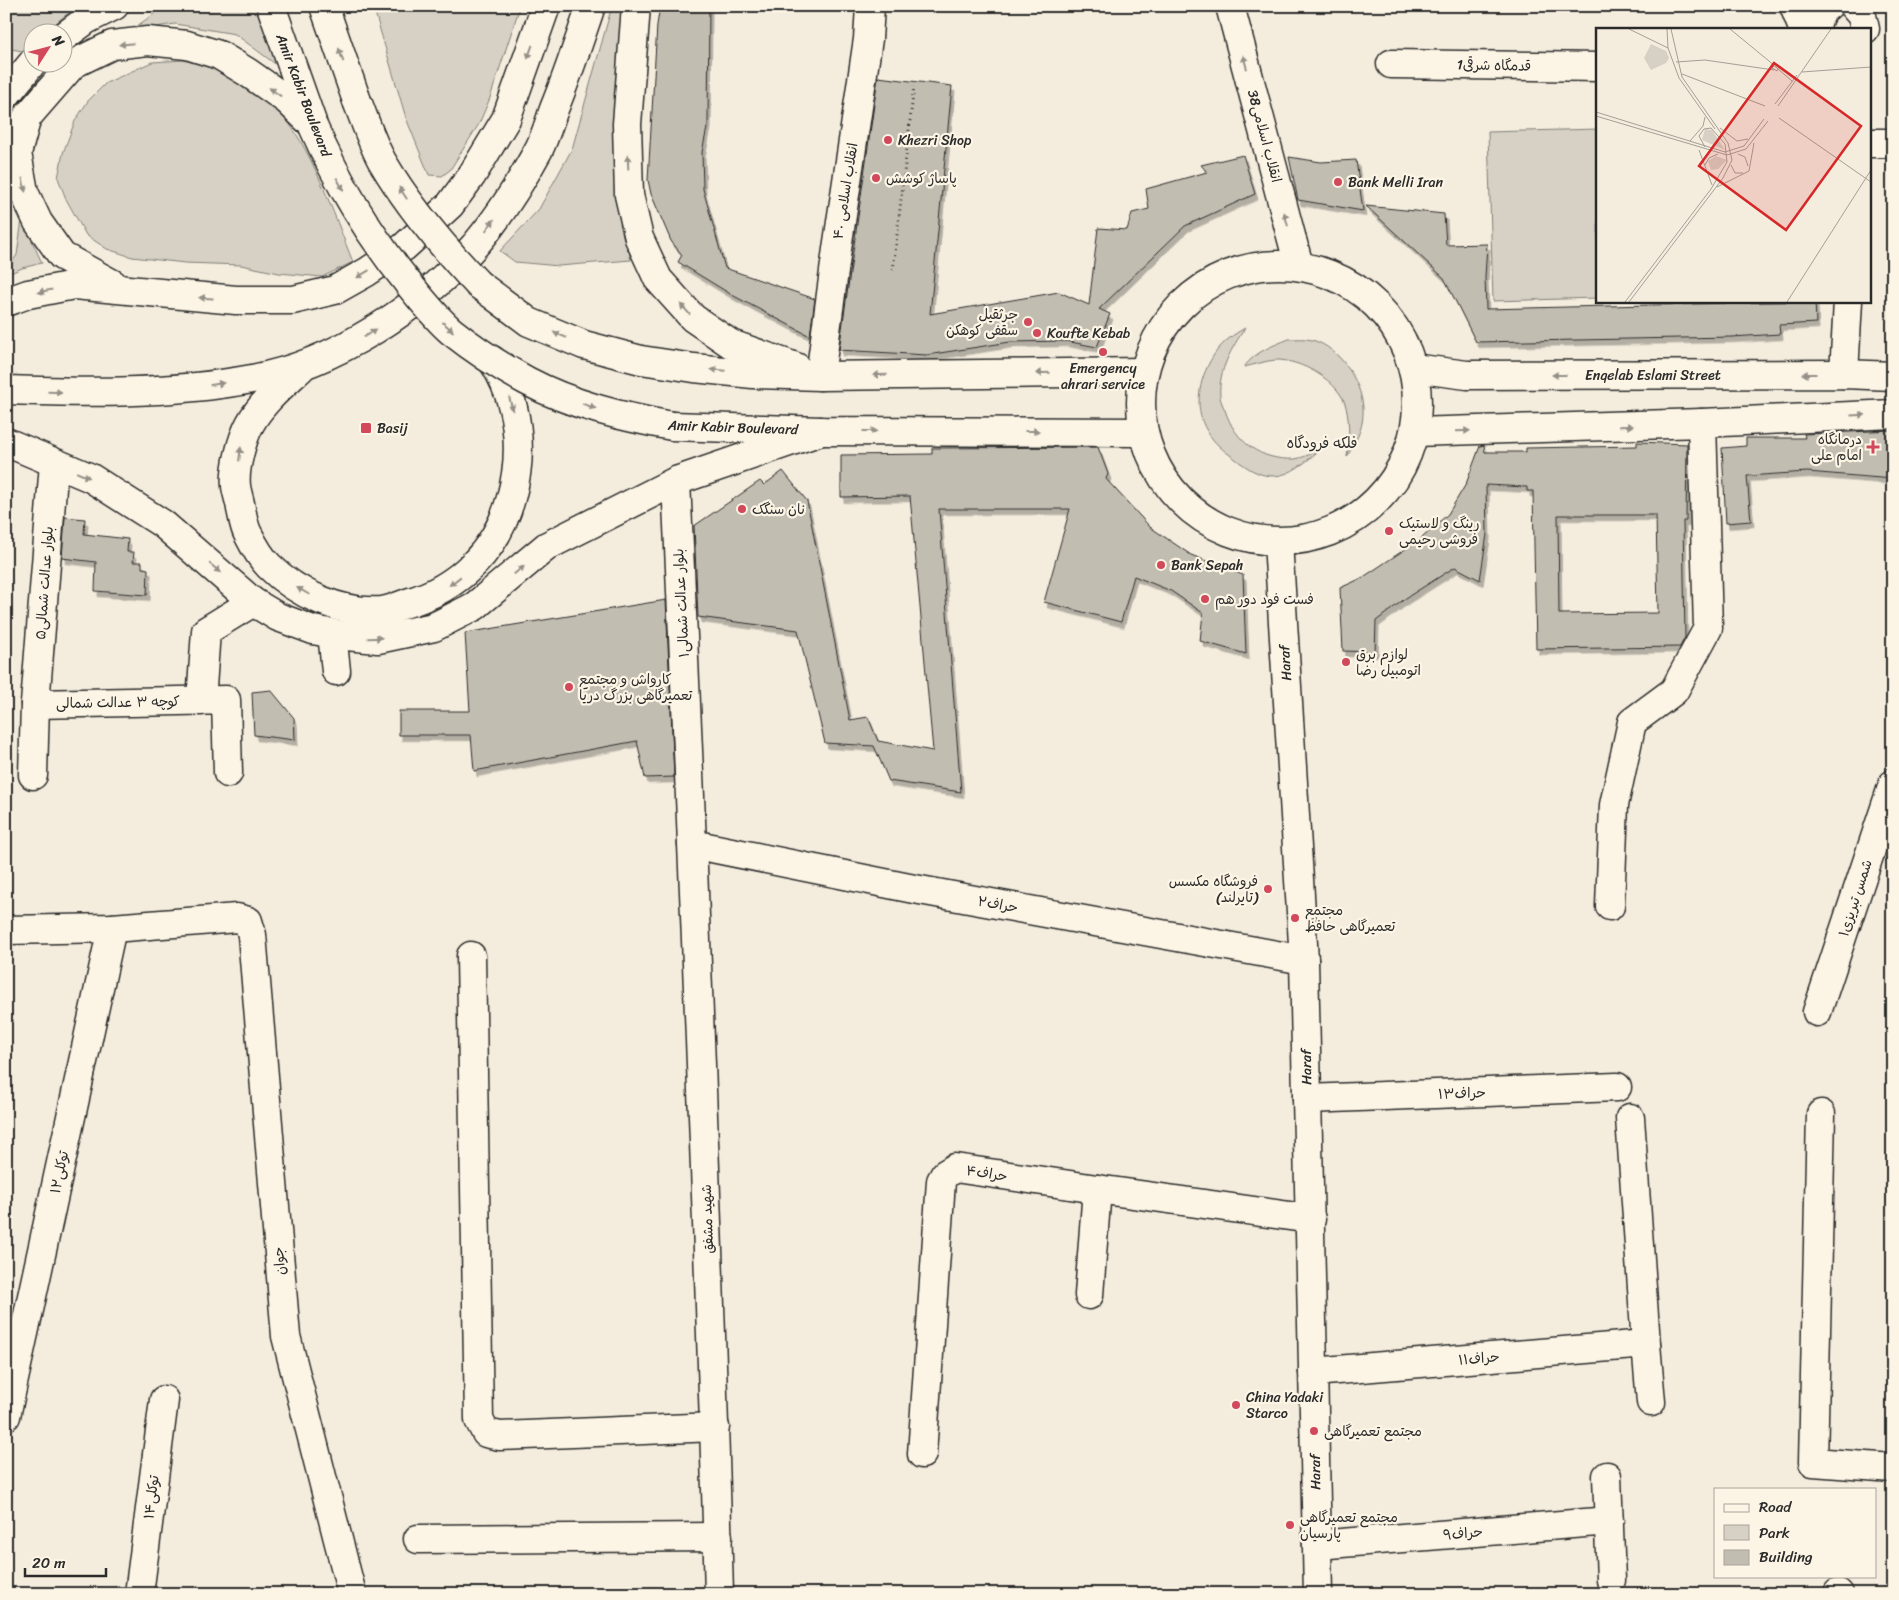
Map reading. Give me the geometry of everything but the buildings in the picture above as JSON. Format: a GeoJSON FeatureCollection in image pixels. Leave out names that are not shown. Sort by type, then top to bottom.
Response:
{"type":"FeatureCollection","features":[{"type":"Feature","properties":{"kind":"main road"},"geometry":{"type":"LineString","coordinates":[[72,30],[86,20],[114,6]]}},
{"type":"Feature","properties":{"kind":"main road","name":"Amir Kabir Boulevard"},"geometry":{"type":"LineString","coordinates":[[271,6],[312,124],[338,179],[350,201],[393,264],[444,324],[470,345],[528,382],[590,407],[623,417],[672,426],[821,431],[1143,432]]}},
{"type":"Feature","properties":{"kind":"main road"},"geometry":{"type":"LineString","coordinates":[[324,6],[357,101],[381,159],[402,192],[448,253],[478,284],[529,322],[584,346],[641,360],[753,374],[820,376],[1144,372]]}},
{"type":"Feature","properties":{"kind":"main road"},"geometry":{"type":"LineString","coordinates":[[6,302],[28,294],[74,285],[236,300],[292,300],[334,290],[367,272],[404,247],[450,205],[472,175],[506,119],[546,6]]}},
{"type":"Feature","properties":{"kind":"main road"},"geometry":{"type":"LineString","coordinates":[[6,390],[69,392],[197,387],[254,379],[306,363],[359,339],[404,310],[443,276],[475,244],[499,214],[540,148],[591,6]]}},
{"type":"Feature","properties":{"kind":"main road"},"geometry":{"type":"LineString","coordinates":[[636,6],[627,124],[629,195],[639,238],[658,279],[693,318],[731,344],[820,376]]}},
{"type":"Feature","properties":{"kind":"main road","name":"انقلاب اسلامی ۴۰"},"geometry":{"type":"LineString","coordinates":[[820,376],[868,39],[870,6]]}},
{"type":"Feature","properties":{"kind":"main road","name":"38انقلاب اسلامی"},"geometry":{"type":"LineString","coordinates":[[1230,6],[1299,266]]}},
{"type":"Feature","properties":{"kind":"main road"},"geometry":{"type":"LineString","coordinates":[[1794,6],[1803,28]]}},
{"type":"Feature","properties":{"kind":"main road"},"geometry":{"type":"LineString","coordinates":[[1816,28],[1816,22],[1822,10],[1828,6]]}},
{"type":"Feature","properties":{"kind":"main road"},"geometry":{"type":"LineString","coordinates":[[1853,6],[1862,16],[1865,28]]}},
{"type":"Feature","properties":{"kind":"main road"},"geometry":{"type":"LineString","coordinates":[[1865,28],[1868,6]]}},
{"type":"Feature","properties":{"kind":"main road"},"geometry":{"type":"LineString","coordinates":[[120,288],[62,256],[38,222],[24,192],[17,153],[27,117],[73,64],[112,45],[148,41],[187,45],[219,55],[247,72],[286,100],[312,124]]}},
{"type":"Feature","properties":{"kind":"main road","name":"1قدمگاه شرقی"},"geometry":{"type":"LineString","coordinates":[[1391,64],[1596,67]]}},
{"type":"Feature","properties":{"kind":"main road"},"geometry":{"type":"LineString","coordinates":[[6,95],[25,72]]}},
{"type":"Feature","properties":{"kind":"main road"},"geometry":{"type":"LineString","coordinates":[[1872,143],[1893,143]]}},
{"type":"Feature","properties":{"kind":"main road"},"geometry":{"type":"LineString","coordinates":[[1258,266],[1299,266],[1338,278],[1371,300],[1397,331],[1413,368],[1417,389],[1417,411],[1414,432],[1397,476],[1366,511],[1325,534],[1278,542],[1241,536],[1207,521],[1178,498],[1156,467],[1143,432],[1140,402],[1144,372],[1159,333],[1184,301],[1212,282],[1218,278],[1258,266]]}},
{"type":"Feature","properties":{"kind":"main road"},"geometry":{"type":"LineString","coordinates":[[1844,374],[1848,302]]}},
{"type":"Feature","properties":{"kind":"main road"},"geometry":{"type":"LineString","coordinates":[[306,363],[274,393],[250,423],[241,446],[236,486],[247,533],[268,565],[302,592],[343,608],[383,611],[421,599],[450,585],[474,565],[500,528],[509,505],[517,475],[519,441],[511,401],[500,371],[492,360]]}},
{"type":"Feature","properties":{"kind":"main road","name":"Enqelab Eslami Street"},"geometry":{"type":"LineString","coordinates":[[1413,368],[1467,375],[1844,374],[1893,376]]}},
{"type":"Feature","properties":{"kind":"main road"},"geometry":{"type":"LineString","coordinates":[[1414,432],[1702,423],[1893,414]]}},
{"type":"Feature","properties":{"kind":"main road"},"geometry":{"type":"LineString","coordinates":[[1610,906],[1614,805],[1632,722],[1674,691],[1708,628],[1702,423]]}},
{"type":"Feature","properties":{"kind":"main road"},"geometry":{"type":"LineString","coordinates":[[6,442],[91,478],[163,524],[254,602],[278,617],[313,630],[378,639],[434,627],[475,606],[547,546],[676,481],[821,431]]}},
{"type":"Feature","properties":{"kind":"main road","name":"بلوار عدالت شمالی۵"},"geometry":{"type":"LineString","coordinates":[[34,774],[35,704],[54,463]]}},
{"type":"Feature","properties":{"kind":"main road","name":"بلوار عدالت شمالی۱"},"geometry":{"type":"LineString","coordinates":[[676,481],[692,844]]}},
{"type":"Feature","properties":{"kind":"main road","name":"Haraf"},"geometry":{"type":"LineString","coordinates":[[1278,542],[1304,960],[1318,1594]]}},
{"type":"Feature","properties":{"kind":"main road"},"geometry":{"type":"LineString","coordinates":[[201,700],[206,631],[254,602]]}},
{"type":"Feature","properties":{"kind":"main road"},"geometry":{"type":"LineString","coordinates":[[332,633],[336,671]]}},
{"type":"Feature","properties":{"kind":"main road","name":"کوچه ۳ عدالت شمالی"},"geometry":{"type":"LineString","coordinates":[[35,704],[226,700],[228,773]]}},
{"type":"Feature","properties":{"kind":"main road","name":"شمس تبریزی۱"},"geometry":{"type":"LineString","coordinates":[[1817,1012],[1893,784]]}},
{"type":"Feature","properties":{"kind":"main road","name":"حراف۲"},"geometry":{"type":"LineString","coordinates":[[692,844],[909,888],[1304,960]]}},
{"type":"Feature","properties":{"kind":"main road","name":"شهید مشفق"},"geometry":{"type":"LineString","coordinates":[[692,844],[715,1426],[719,1594]]}},
{"type":"Feature","properties":{"kind":"main road","name":"جوان"},"geometry":{"type":"LineString","coordinates":[[112,928],[238,918],[248,921],[252,935],[286,1336],[352,1594]]}},
{"type":"Feature","properties":{"kind":"main road"},"geometry":{"type":"LineString","coordinates":[[6,930],[112,928]]}},
{"type":"Feature","properties":{"kind":"main road","name":"توکلی۱۲"},"geometry":{"type":"LineString","coordinates":[[6,1416],[112,928]]}},
{"type":"Feature","properties":{"kind":"main road"},"geometry":{"type":"LineString","coordinates":[[471,956],[479,1420],[486,1432],[500,1436],[715,1426]]}},
{"type":"Feature","properties":{"kind":"main road","name":"حراف۱۳"},"geometry":{"type":"LineString","coordinates":[[1307,1099],[1617,1088]]}},
{"type":"Feature","properties":{"kind":"main road"},"geometry":{"type":"LineString","coordinates":[[1821,1114],[1813,1462],[1893,1468]]}},
{"type":"Feature","properties":{"kind":"main road"},"geometry":{"type":"LineString","coordinates":[[1630,1118],[1651,1402]]}},
{"type":"Feature","properties":{"kind":"main road","name":"حراف۴"},"geometry":{"type":"LineString","coordinates":[[922,1454],[941,1181],[945,1174],[955,1168],[1311,1219]]}},
{"type":"Feature","properties":{"kind":"main road"},"geometry":{"type":"LineString","coordinates":[[1089,1296],[1097,1189]]}},
{"type":"Feature","properties":{"kind":"main road","name":"حراف۱۱"},"geometry":{"type":"LineString","coordinates":[[1313,1372],[1646,1344]]}},
{"type":"Feature","properties":{"kind":"main road","name":"توکلی۱۴"},"geometry":{"type":"LineString","coordinates":[[139,1594],[164,1400]]}},
{"type":"Feature","properties":{"kind":"main road"},"geometry":{"type":"LineString","coordinates":[[1607,1476],[1611,1580]]}},
{"type":"Feature","properties":{"kind":"main road","name":"حراف۹"},"geometry":{"type":"LineString","coordinates":[[1317,1545],[1609,1522]]}},
{"type":"Feature","properties":{"kind":"main road"},"geometry":{"type":"LineString","coordinates":[[418,1539],[718,1537]]}},
{"type":"Feature","properties":{"kind":"path"},"geometry":{"type":"LineString","coordinates":[[893,270],[914,86]]}},
{"type":"Feature","properties":{"kind":"green space"},"geometry":{"type":"Polygon","coordinates":[[[6,6],[77,6],[57,22],[22,22],[22,51],[6,48],[6,6]]]}},
{"type":"Feature","properties":{"kind":"green space"},"geometry":{"type":"Polygon","coordinates":[[[165,6],[258,6],[278,66],[235,34],[175,24],[130,31],[165,6]]]}},
{"type":"Feature","properties":{"kind":"green space"},"geometry":{"type":"Polygon","coordinates":[[[373,6],[520,6],[490,98],[479,124],[450,170],[442,176],[429,175],[406,118],[373,6]]]}},
{"type":"Feature","properties":{"kind":"green space"},"geometry":{"type":"Polygon","coordinates":[[[612,6],[623,6],[615,192],[631,260],[559,266],[515,262],[500,251],[539,209],[572,149],[612,6]]]}},
{"type":"Feature","properties":{"kind":"green space"},"geometry":{"type":"Polygon","coordinates":[[[183,60],[208,67],[245,83],[277,108],[301,142],[321,181],[353,262],[322,277],[279,273],[241,265],[185,263],[132,257],[107,249],[86,235],[66,199],[58,178],[63,153],[75,121],[88,101],[106,83],[152,62],[183,60]]]}},
{"type":"Feature","properties":{"kind":"green space"},"geometry":{"type":"Polygon","coordinates":[[[1596,129],[1596,298],[1493,301],[1488,132],[1596,129]]]}},
{"type":"Feature","properties":{"kind":"green space"},"geometry":{"type":"Polygon","coordinates":[[[22,219],[42,263],[22,268],[6,275],[6,270],[17,255],[22,219]]]}},
{"type":"Feature","properties":{"kind":"green space"},"geometry":{"type":"Polygon","coordinates":[[[1245,328],[1231,351],[1224,368],[1221,377],[1220,399],[1235,431],[1251,447],[1261,453],[1271,457],[1295,459],[1317,452],[1298,467],[1281,475],[1264,475],[1248,468],[1216,443],[1202,422],[1199,401],[1200,391],[1202,380],[1210,361],[1225,342],[1245,328]]]}},
{"type":"Feature","properties":{"kind":"green space"},"geometry":{"type":"Polygon","coordinates":[[[1289,339],[1309,339],[1322,344],[1341,359],[1355,380],[1363,403],[1363,420],[1358,437],[1347,457],[1349,432],[1346,407],[1342,397],[1327,380],[1318,373],[1296,363],[1285,361],[1275,360],[1244,367],[1259,353],[1289,339]]]}},
{"type":"Feature","properties":{"kind":"place","name":"Khezri Shop"},"geometry":{"type":"Point","coordinates":[888,140]}},
{"type":"Feature","properties":{"kind":"place","name":"پاساژ کوشش"},"geometry":{"type":"Point","coordinates":[876,178]}},
{"type":"Feature","properties":{"kind":"place","name":"Bank Melli Iran"},"geometry":{"type":"Point","coordinates":[1338,182]}},
{"type":"Feature","properties":{"kind":"place","name":"جرثقیل سقفی کوهکن"},"geometry":{"type":"Point","coordinates":[1028,322]}},
{"type":"Feature","properties":{"kind":"place","name":"Koufte Kebab"},"geometry":{"type":"Point","coordinates":[1037,333]}},
{"type":"Feature","properties":{"kind":"place","name":"Emergency ahrari service"},"geometry":{"type":"Point","coordinates":[1103,352]}},
{"type":"Feature","properties":{"kind":"place","name":"Basij"},"geometry":{"type":"Point","coordinates":[366,428]}},
{"type":"Feature","properties":{"kind":"place","name":"درمانگاه امام علی"},"geometry":{"type":"Point","coordinates":[1873,447]}},
{"type":"Feature","properties":{"kind":"place","name":"نان سنگک"},"geometry":{"type":"Point","coordinates":[742,509]}},
{"type":"Feature","properties":{"kind":"place","name":"رینگ و لاستیک فروشی رحیمی"},"geometry":{"type":"Point","coordinates":[1389,531]}},
{"type":"Feature","properties":{"kind":"place","name":"Bank Sepah"},"geometry":{"type":"Point","coordinates":[1161,565]}},
{"type":"Feature","properties":{"kind":"place","name":"فست فود دور هم"},"geometry":{"type":"Point","coordinates":[1205,599]}},
{"type":"Feature","properties":{"kind":"place","name":"لوازم برق اتومبیل رضا"},"geometry":{"type":"Point","coordinates":[1346,662]}},
{"type":"Feature","properties":{"kind":"place","name":"کارواش و مجتمع تعمیرگاهی بزرگ دریا"},"geometry":{"type":"Point","coordinates":[569,687]}},
{"type":"Feature","properties":{"kind":"place","name":"فروشگاه مکسس (تایرلند)"},"geometry":{"type":"Point","coordinates":[1268,889]}},
{"type":"Feature","properties":{"kind":"place","name":"مجتمع تعمیرگاهی حافظ"},"geometry":{"type":"Point","coordinates":[1295,918]}},
{"type":"Feature","properties":{"kind":"place","name":"China Yadaki Starco"},"geometry":{"type":"Point","coordinates":[1236,1405]}},
{"type":"Feature","properties":{"kind":"place","name":"مجتمع تعمیرگاهی"},"geometry":{"type":"Point","coordinates":[1314,1431]}},
{"type":"Feature","properties":{"kind":"place","name":"مجتمع تعمیرگاهی پارسیان"},"geometry":{"type":"Point","coordinates":[1290,1525]}},
{"type":"Feature","properties":{"kind":"district","name":"فلکه فرودگاه"},"geometry":{"type":"Point","coordinates":[1322,443]}}]}
